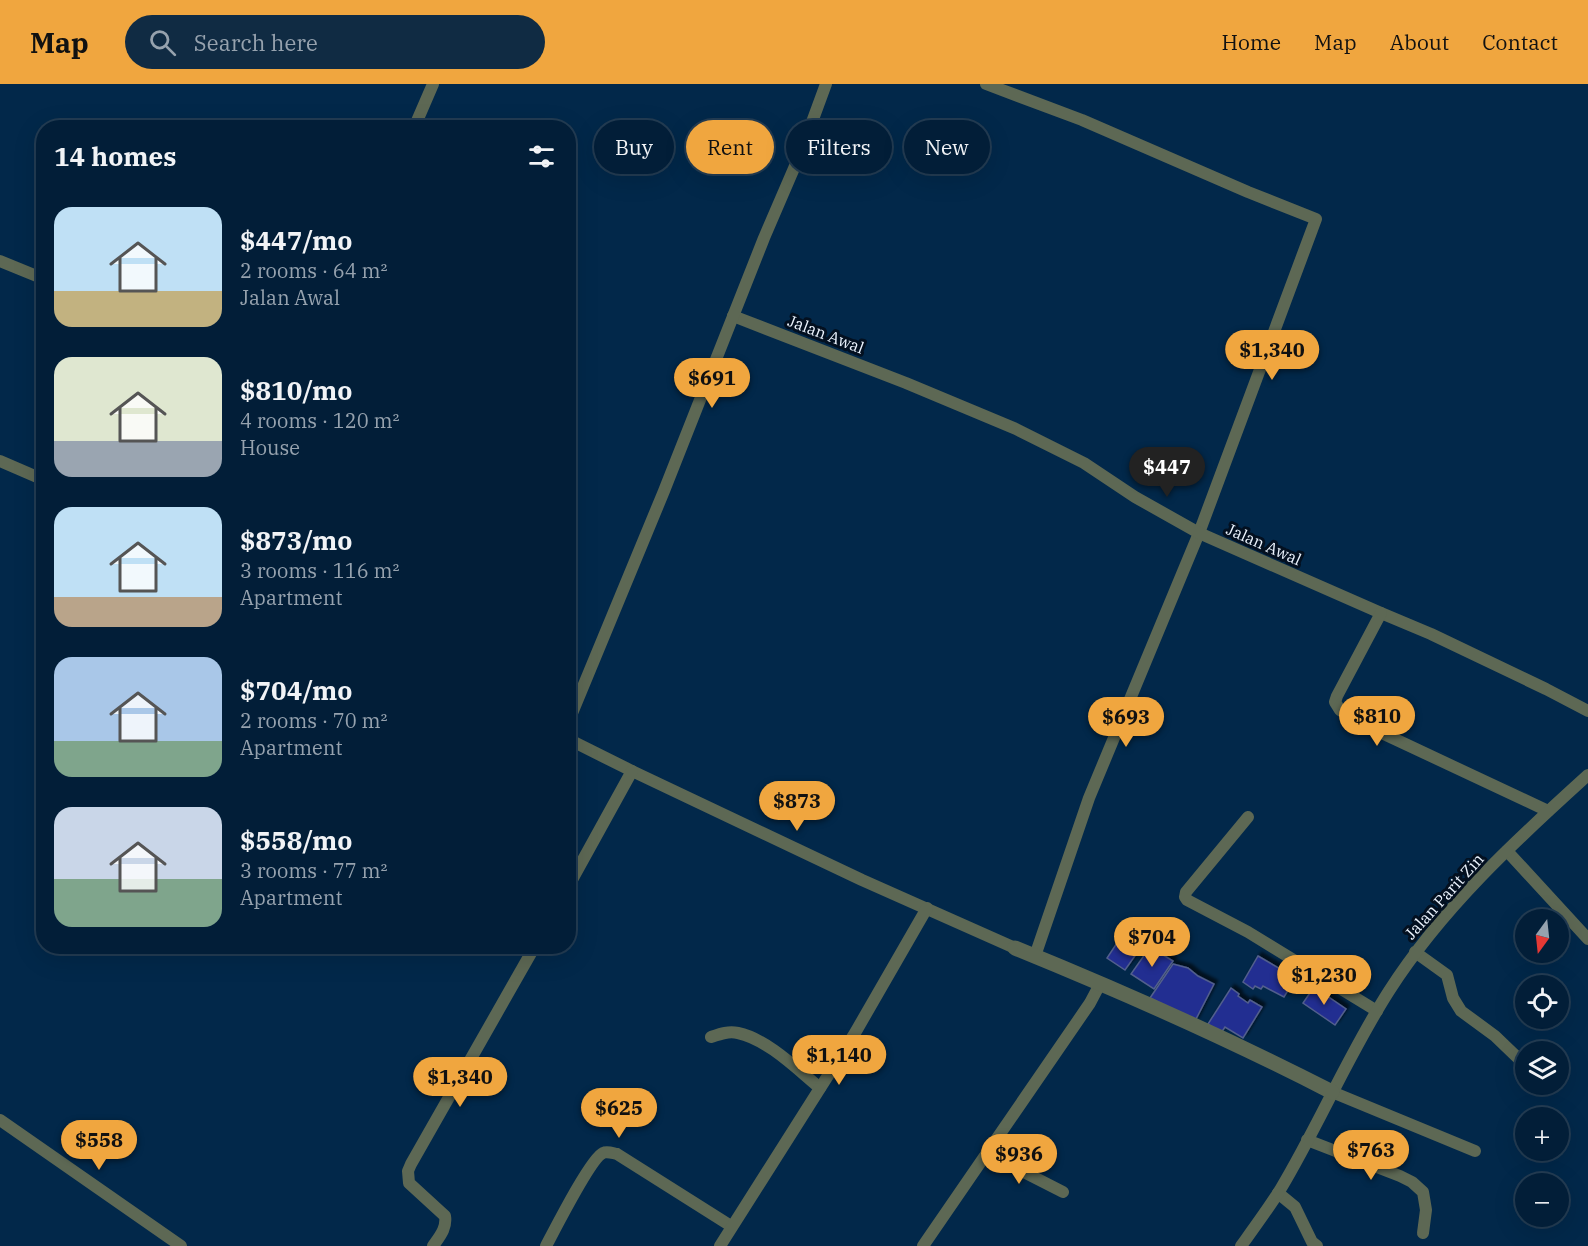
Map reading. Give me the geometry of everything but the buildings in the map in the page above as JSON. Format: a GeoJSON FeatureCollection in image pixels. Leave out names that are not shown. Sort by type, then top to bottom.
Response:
{"type":"FeatureCollection","features":[{"type":"Feature","properties":{"kind":"street"},"geometry":{"type":"LineString","coordinates":[[417,120],[433,84]]}},
{"type":"Feature","properties":{"kind":"street"},"geometry":{"type":"LineString","coordinates":[[576,704],[801,152],[826,84]]}},
{"type":"Feature","properties":{"kind":"street"},"geometry":{"type":"LineString","coordinates":[[986,84],[1082,120],[1248,192],[1317,219],[1199,533],[1024,952]]}},
{"type":"Feature","properties":{"kind":"street"},"geometry":{"type":"LineString","coordinates":[[0,261],[36,276]]}},
{"type":"Feature","properties":{"kind":"street","name":"Jalan Awal"},"geometry":{"type":"LineString","coordinates":[[733,316],[906,383],[1016,429],[1084,463],[1128,493],[1199,533],[1431,634],[1588,711]]}},
{"type":"Feature","properties":{"kind":"street"},"geometry":{"type":"LineString","coordinates":[[0,460],[36,476]]}},
{"type":"Feature","properties":{"kind":"street"},"geometry":{"type":"LineString","coordinates":[[1381,613],[1337,696],[1335,702],[1340,710],[1384,734],[1548,811]]}},
{"type":"Feature","properties":{"kind":"street"},"geometry":{"type":"LineString","coordinates":[[576,743],[862,880],[1024,952],[1094,994],[1254,1052],[1332,1092],[1475,1151]]}},
{"type":"Feature","properties":{"kind":"street"},"geometry":{"type":"LineString","coordinates":[[576,872],[632,771]]}},
{"type":"Feature","properties":{"kind":"street","name":"Jalan Parit Zin"},"geometry":{"type":"LineString","coordinates":[[1241,1246],[1278,1193],[1348,1059],[1415,952],[1469,888],[1588,775]]}},
{"type":"Feature","properties":{"kind":"street"},"geometry":{"type":"LineString","coordinates":[[1248,817],[1186,892],[1185,897],[1248,932],[1377,1011]]}},
{"type":"Feature","properties":{"kind":"street"},"geometry":{"type":"LineString","coordinates":[[1507,851],[1588,939]]}},
{"type":"Feature","properties":{"kind":"street"},"geometry":{"type":"LineString","coordinates":[[720,1246],[855,1033],[927,908]]}},
{"type":"Feature","properties":{"kind":"street"},"geometry":{"type":"LineString","coordinates":[[1415,952],[1447,975],[1453,998],[1461,1011],[1495,1036],[1515,1055]]}},
{"type":"Feature","properties":{"kind":"street"},"geometry":{"type":"LineString","coordinates":[[433,1246],[443,1233],[446,1216],[409,1183],[408,1171],[530,954]]}},
{"type":"Feature","properties":{"kind":"street"},"geometry":{"type":"LineString","coordinates":[[923,1246],[1094,994]]}},
{"type":"Feature","properties":{"kind":"street"},"geometry":{"type":"LineString","coordinates":[[711,1037],[722,1033],[737,1033],[753,1038],[820,1088]]}},
{"type":"Feature","properties":{"kind":"street"},"geometry":{"type":"LineString","coordinates":[[0,1120],[181,1246]]}},
{"type":"Feature","properties":{"kind":"street"},"geometry":{"type":"LineString","coordinates":[[1307,1140],[1412,1182],[1423,1192],[1426,1210],[1422,1233]]}},
{"type":"Feature","properties":{"kind":"street"},"geometry":{"type":"LineString","coordinates":[[546,1246],[592,1164],[603,1153],[609,1152],[617,1154],[731,1226]]}},
{"type":"Feature","properties":{"kind":"street"},"geometry":{"type":"LineString","coordinates":[[987,1153],[1063,1192]]}},
{"type":"Feature","properties":{"kind":"street"},"geometry":{"type":"LineString","coordinates":[[1278,1193],[1295,1207],[1312,1242],[1317,1246]]}}]}
